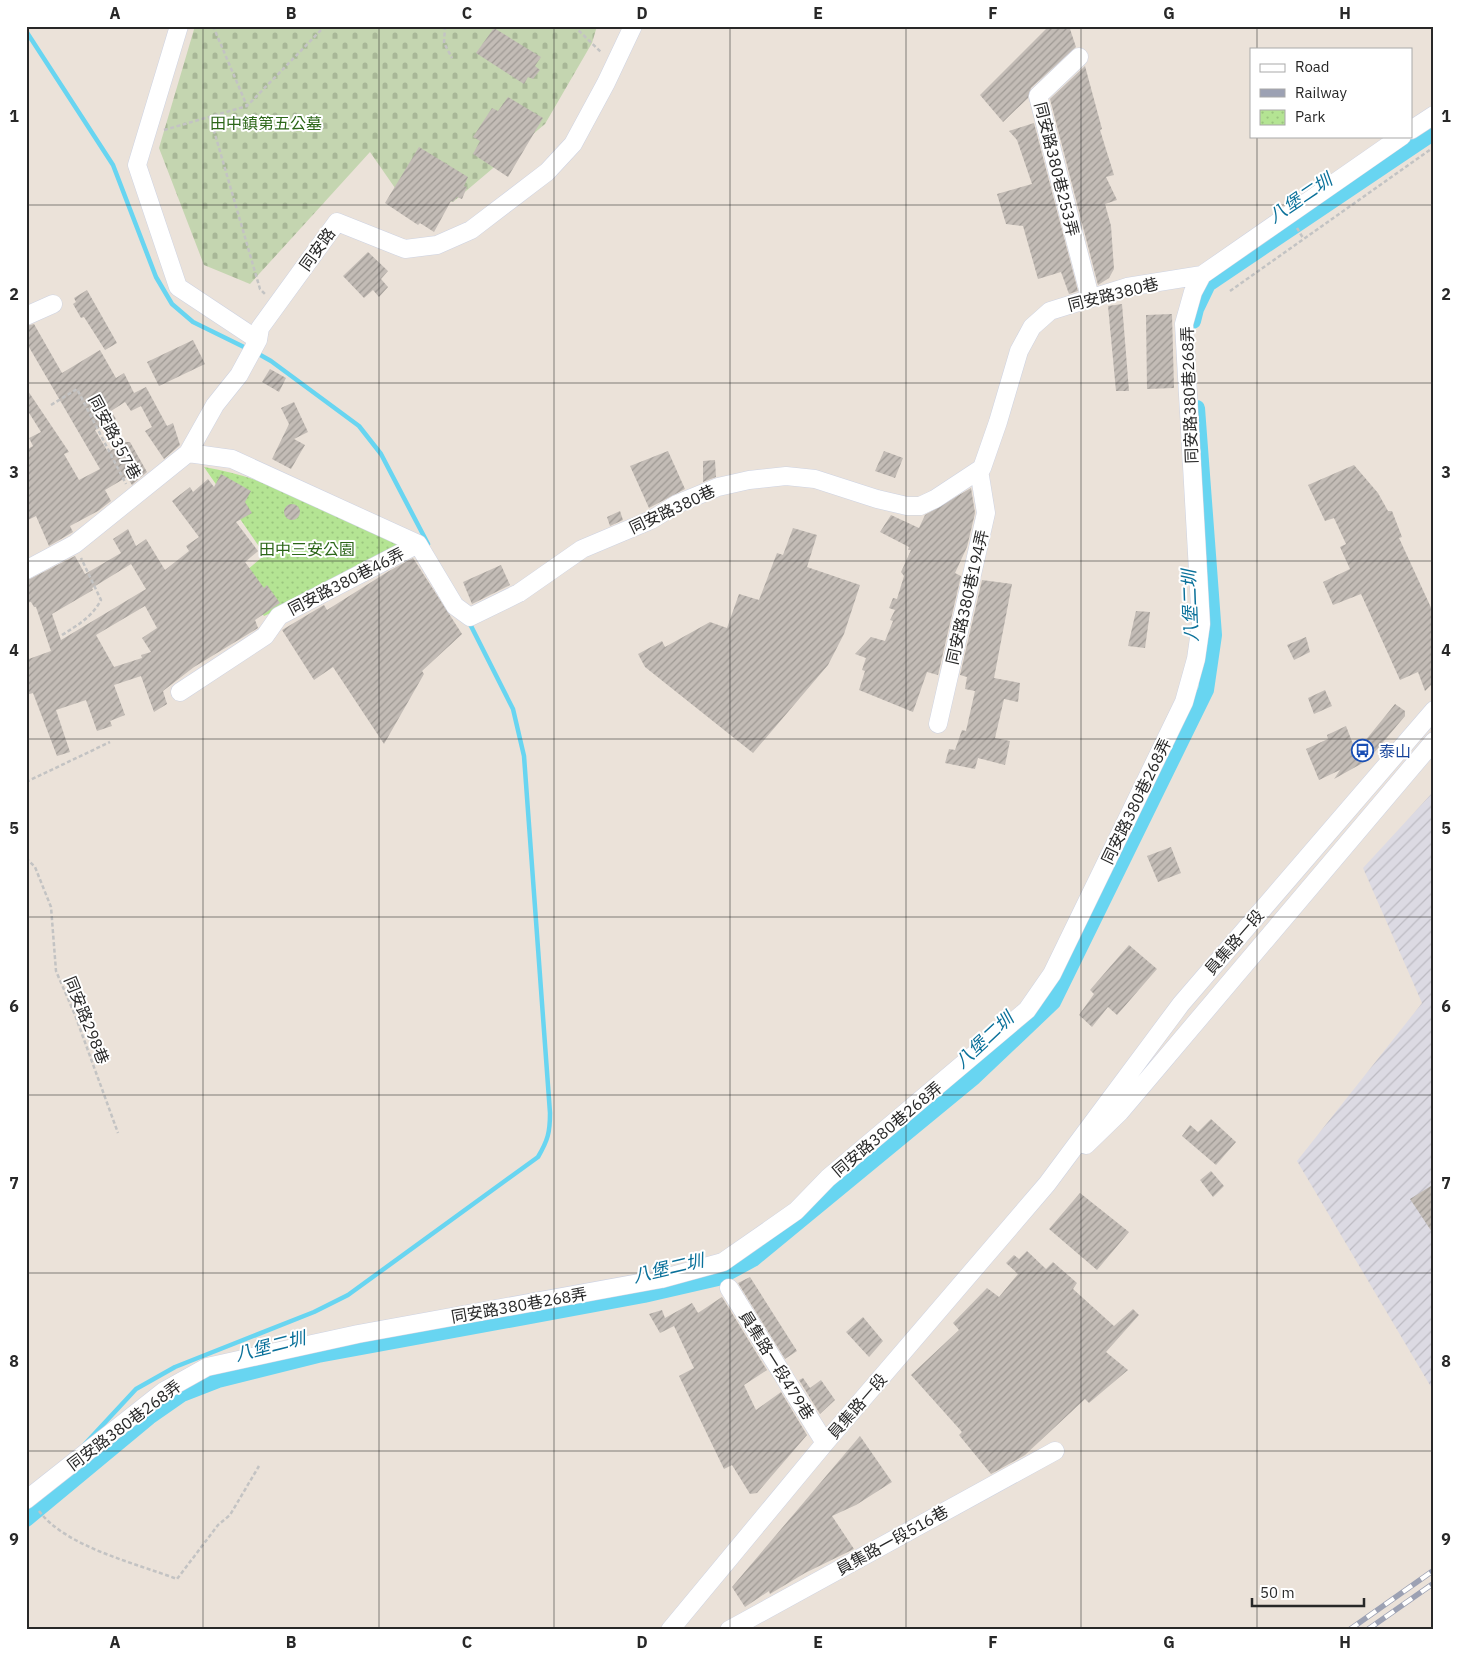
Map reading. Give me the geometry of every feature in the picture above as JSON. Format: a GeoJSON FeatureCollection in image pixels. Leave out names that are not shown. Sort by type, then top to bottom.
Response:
{"type":"FeatureCollection","features":[{"type":"Feature","properties":{"kind":"street"},"geometry":{"type":"LineString","coordinates":[[178,26],[137,165],[178,287],[258,340]]}},
{"type":"Feature","properties":{"kind":"street","name":"同安路"},"geometry":{"type":"LineString","coordinates":[[26,570],[75,544],[188,453],[215,405],[238,375],[258,340],[260,328],[337,222],[405,249],[438,245],[471,230],[547,172],[573,144],[633,26]]}},
{"type":"Feature","properties":{"kind":"street","name":"同安路380巷253弄"},"geometry":{"type":"LineString","coordinates":[[1079,57],[1038,96],[1090,298]]}},
{"type":"Feature","properties":{"kind":"street"},"geometry":{"type":"LineString","coordinates":[[1412,129],[1434,115]]}},
{"type":"Feature","properties":{"kind":"street"},"geometry":{"type":"LineString","coordinates":[[1202,275],[1399,138]]}},
{"type":"Feature","properties":{"kind":"street","name":"同安路380巷"},"geometry":{"type":"LineString","coordinates":[[418,544],[455,606],[470,617],[519,593],[582,549],[651,520],[677,504],[718,487],[749,480],[786,476],[815,479],[877,499],[907,506],[920,506],[935,499],[979,470],[998,422],[1019,351],[1032,327],[1050,311],[1128,288],[1202,275]]}},
{"type":"Feature","properties":{"kind":"street","name":"同安路380巷268弄"},"geometry":{"type":"LineString","coordinates":[[26,1500],[164,1391],[207,1368],[358,1334],[661,1279],[723,1262],[796,1211],[828,1178],[1027,1010],[1052,974],[1133,808],[1184,702],[1196,659],[1201,624],[1184,324],[1193,292],[1202,275]]}},
{"type":"Feature","properties":{"kind":"street"},"geometry":{"type":"LineString","coordinates":[[26,316],[53,304]]}},
{"type":"Feature","properties":{"kind":"street"},"geometry":{"type":"LineString","coordinates":[[188,453],[232,459],[418,544]]}},
{"type":"Feature","properties":{"kind":"street","name":"同安路380巷194弄"},"geometry":{"type":"LineString","coordinates":[[938,724],[986,514],[979,470]]}},
{"type":"Feature","properties":{"kind":"street","name":"同安路380巷46弄"},"geometry":{"type":"LineString","coordinates":[[180,692],[265,636],[279,616],[418,544]]}},
{"type":"Feature","properties":{"kind":"street","name":"員集路一段"},"geometry":{"type":"LineString","coordinates":[[670,1630],[825,1443],[1046,1184],[1181,1004],[1434,710]]}},
{"type":"Feature","properties":{"kind":"street"},"geometry":{"type":"LineString","coordinates":[[1415,732],[1432,745]]}},
{"type":"Feature","properties":{"kind":"street","name":"員集路一段"},"geometry":{"type":"LineString","coordinates":[[1046,1184],[1120,1112],[1432,745]]}},
{"type":"Feature","properties":{"kind":"street","name":"員集路一段479巷"},"geometry":{"type":"LineString","coordinates":[[729,1288],[825,1443]]}},
{"type":"Feature","properties":{"kind":"street","name":"員集路一段516巷"},"geometry":{"type":"LineString","coordinates":[[729,1630],[1055,1451]]}},
{"type":"Feature","properties":{"kind":"path"},"geometry":{"type":"LineString","coordinates":[[213,26],[247,106]]}},
{"type":"Feature","properties":{"kind":"path"},"geometry":{"type":"LineString","coordinates":[[146,135],[247,106],[325,26]]}},
{"type":"Feature","properties":{"kind":"path"},"geometry":{"type":"LineString","coordinates":[[444,26],[444,43],[452,58]]}},
{"type":"Feature","properties":{"kind":"path"},"geometry":{"type":"LineString","coordinates":[[574,26],[614,65]]}},
{"type":"Feature","properties":{"kind":"path"},"geometry":{"type":"LineString","coordinates":[[210,117],[260,289],[276,306]]}},
{"type":"Feature","properties":{"kind":"path"},"geometry":{"type":"LineString","coordinates":[[1230,291],[1434,147]]}},
{"type":"Feature","properties":{"kind":"path","name":"同安路357巷"},"geometry":{"type":"LineString","coordinates":[[51,405],[77,389],[134,496]]}},
{"type":"Feature","properties":{"kind":"path"},"geometry":{"type":"LineString","coordinates":[[62,635],[87,619],[96,610],[101,600],[75,544]]}},
{"type":"Feature","properties":{"kind":"path"},"geometry":{"type":"LineString","coordinates":[[26,782],[110,742]]}},
{"type":"Feature","properties":{"kind":"path","name":"同安路298巷"},"geometry":{"type":"LineString","coordinates":[[26,858],[35,867],[51,907],[56,971],[75,1015],[118,1133]]}},
{"type":"Feature","properties":{"kind":"path"},"geometry":{"type":"LineString","coordinates":[[48,1524],[89,1546],[177,1579],[218,1525],[230,1515],[259,1466]]}},
{"type":"Feature","properties":{"kind":"shaded area"},"geometry":{"type":"Polygon","coordinates":[[[1434,791],[1434,1392],[1297,1161],[1422,1003],[1363,868],[1434,791]]]}},
{"type":"Feature","properties":{"kind":"green space","name":"田中鎮第五公墓"},"geometry":{"type":"Polygon","coordinates":[[[195,26],[597,26],[592,43],[545,124],[453,202],[395,188],[370,152],[250,284],[204,265],[159,148],[195,26]]]}},
{"type":"Feature","properties":{"kind":"green space","name":"田中三安公園"},"geometry":{"type":"Polygon","coordinates":[[[204,467],[229,472],[279,488],[400,543],[321,590],[264,616],[236,579],[265,555],[204,467]]]}},
{"type":"Feature","properties":{"kind":"building"},"geometry":{"type":"Polygon","coordinates":[[[1049,26],[1067,26],[1070,29],[1076,47],[1031,88],[1028,98],[1003,122],[980,95],[1049,26]]]}},
{"type":"Feature","properties":{"kind":"building"},"geometry":{"type":"Polygon","coordinates":[[[494,28],[541,57],[535,66],[540,70],[533,79],[528,77],[524,84],[476,53],[494,28]]]}},
{"type":"Feature","properties":{"kind":"building"},"geometry":{"type":"Polygon","coordinates":[[[1085,66],[1102,129],[1100,130],[1114,175],[1106,177],[1117,200],[1105,204],[1111,226],[1114,269],[1109,278],[1098,285],[1050,99],[1085,66]]]}},
{"type":"Feature","properties":{"kind":"building"},"geometry":{"type":"Polygon","coordinates":[[[508,97],[543,118],[508,177],[473,154],[480,141],[473,137],[492,108],[498,111],[508,97]]]}},
{"type":"Feature","properties":{"kind":"building"},"geometry":{"type":"Polygon","coordinates":[[[1034,123],[1078,291],[1069,294],[1061,272],[1038,279],[1023,226],[1006,224],[997,194],[1032,184],[1017,140],[1009,131],[1034,123]]]}},
{"type":"Feature","properties":{"kind":"building"},"geometry":{"type":"Polygon","coordinates":[[[419,147],[468,177],[464,186],[467,187],[462,199],[457,197],[453,202],[451,201],[434,232],[420,223],[418,225],[385,203],[419,147]]]}},
{"type":"Feature","properties":{"kind":"building"},"geometry":{"type":"Polygon","coordinates":[[[368,252],[388,271],[381,279],[388,287],[379,297],[373,290],[364,298],[343,276],[368,252]]]}},
{"type":"Feature","properties":{"kind":"building"},"geometry":{"type":"Polygon","coordinates":[[[87,290],[117,343],[105,350],[84,317],[81,318],[73,304],[76,302],[74,298],[87,290]]]}},
{"type":"Feature","properties":{"kind":"building"},"geometry":{"type":"Polygon","coordinates":[[[1122,304],[1129,391],[1116,391],[1108,306],[1122,304]]]}},
{"type":"Feature","properties":{"kind":"building"},"geometry":{"type":"Polygon","coordinates":[[[1172,314],[1174,388],[1147,389],[1146,315],[1172,314]]]}},
{"type":"Feature","properties":{"kind":"building"},"geometry":{"type":"Polygon","coordinates":[[[34,324],[62,373],[100,350],[116,378],[124,373],[134,393],[146,387],[167,426],[173,423],[180,445],[164,459],[145,431],[152,427],[141,406],[131,411],[125,402],[111,411],[116,419],[95,430],[108,452],[125,442],[130,442],[147,472],[132,485],[127,477],[105,490],[111,501],[98,511],[70,526],[73,532],[49,546],[36,516],[26,521],[26,450],[33,446],[29,438],[41,432],[26,408],[26,388],[69,452],[64,454],[79,480],[100,469],[26,342],[26,326],[34,324]]]}},
{"type":"Feature","properties":{"kind":"building"},"geometry":{"type":"Polygon","coordinates":[[[193,340],[205,364],[159,386],[147,362],[193,340]]]}},
{"type":"Feature","properties":{"kind":"building"},"geometry":{"type":"Polygon","coordinates":[[[270,369],[286,378],[279,392],[262,382],[270,369]]]}},
{"type":"Feature","properties":{"kind":"building"},"geometry":{"type":"Polygon","coordinates":[[[294,402],[308,432],[294,439],[305,445],[291,469],[272,459],[289,424],[281,408],[294,402]]]}},
{"type":"Feature","properties":{"kind":"building"},"geometry":{"type":"Polygon","coordinates":[[[668,451],[685,489],[649,508],[630,466],[668,451]]]}},
{"type":"Feature","properties":{"kind":"building"},"geometry":{"type":"Polygon","coordinates":[[[884,451],[903,458],[895,478],[875,471],[884,451]]]}},
{"type":"Feature","properties":{"kind":"building"},"geometry":{"type":"Polygon","coordinates":[[[715,460],[716,477],[703,482],[703,461],[715,460]]]}},
{"type":"Feature","properties":{"kind":"building"},"geometry":{"type":"Polygon","coordinates":[[[1354,465],[1378,493],[1388,511],[1392,511],[1402,537],[1399,538],[1434,614],[1434,682],[1425,691],[1418,672],[1400,680],[1361,594],[1333,605],[1323,582],[1350,569],[1340,547],[1346,544],[1334,518],[1325,521],[1308,485],[1354,465]]]}},
{"type":"Feature","properties":{"kind":"building"},"geometry":{"type":"Polygon","coordinates":[[[221,474],[251,491],[245,502],[252,513],[236,522],[258,551],[245,562],[264,588],[267,585],[280,603],[255,620],[258,628],[194,667],[163,691],[167,704],[154,712],[141,676],[114,685],[125,715],[110,721],[112,726],[97,731],[86,700],[56,710],[70,752],[57,756],[33,693],[26,695],[26,660],[51,651],[36,607],[31,602],[26,603],[26,581],[75,556],[85,574],[121,553],[113,539],[128,529],[136,546],[146,539],[165,570],[189,551],[186,546],[199,537],[172,501],[190,487],[193,492],[208,479],[214,487],[221,474]],[[131,564],[92,588],[93,590],[52,614],[61,640],[146,589],[131,564]],[[145,606],[96,635],[114,667],[142,658],[141,655],[151,652],[142,638],[157,628],[145,606]]]}},
{"type":"Feature","properties":{"kind":"building"},"geometry":{"type":"Polygon","coordinates":[[[971,488],[975,513],[967,547],[955,573],[961,576],[938,675],[927,672],[913,712],[859,690],[865,671],[862,670],[866,658],[855,654],[871,637],[885,641],[893,621],[890,620],[895,610],[889,608],[893,598],[897,599],[904,576],[901,572],[911,550],[908,550],[909,547],[880,532],[891,515],[919,528],[925,515],[971,488]]]}},
{"type":"Feature","properties":{"kind":"building"},"geometry":{"type":"Polygon","coordinates":[[[292,504],[300,512],[292,520],[284,512],[292,504]]]}},
{"type":"Feature","properties":{"kind":"building"},"geometry":{"type":"Polygon","coordinates":[[[620,511],[623,520],[610,526],[607,517],[620,511]]]}},
{"type":"Feature","properties":{"kind":"building"},"geometry":{"type":"Polygon","coordinates":[[[793,528],[817,535],[807,567],[860,585],[844,634],[828,665],[753,753],[645,667],[638,654],[662,641],[665,647],[710,622],[727,628],[739,594],[759,600],[777,553],[783,555],[793,528]]]}},
{"type":"Feature","properties":{"kind":"building"},"geometry":{"type":"Polygon","coordinates":[[[413,558],[462,634],[422,671],[424,674],[384,744],[333,667],[314,680],[282,630],[324,605],[327,610],[413,558]]]}},
{"type":"Feature","properties":{"kind":"building"},"geometry":{"type":"Polygon","coordinates":[[[501,565],[510,585],[472,604],[463,582],[501,565]]]}},
{"type":"Feature","properties":{"kind":"building"},"geometry":{"type":"Polygon","coordinates":[[[982,580],[1012,584],[994,678],[1020,683],[1018,702],[1004,699],[995,738],[1010,741],[1005,765],[978,758],[975,769],[945,763],[949,749],[955,750],[962,730],[966,731],[975,691],[965,689],[967,677],[960,675],[982,580]]]}},
{"type":"Feature","properties":{"kind":"building"},"geometry":{"type":"Polygon","coordinates":[[[1136,611],[1150,612],[1145,648],[1128,646],[1136,611]]]}},
{"type":"Feature","properties":{"kind":"building"},"geometry":{"type":"Polygon","coordinates":[[[1306,637],[1310,652],[1294,660],[1287,645],[1306,637]]]}},
{"type":"Feature","properties":{"kind":"building"},"geometry":{"type":"Polygon","coordinates":[[[1325,690],[1332,706],[1314,714],[1308,698],[1325,690]]]}},
{"type":"Feature","properties":{"kind":"building"},"geometry":{"type":"Polygon","coordinates":[[[1395,704],[1405,711],[1405,716],[1368,760],[1334,779],[1340,770],[1319,780],[1306,749],[1328,739],[1327,735],[1346,726],[1356,752],[1395,704]]]}},
{"type":"Feature","properties":{"kind":"building"},"geometry":{"type":"Polygon","coordinates":[[[1171,847],[1181,873],[1158,882],[1147,856],[1171,847]]]}},
{"type":"Feature","properties":{"kind":"building"},"geometry":{"type":"Polygon","coordinates":[[[1129,945],[1157,969],[1117,1015],[1108,1007],[1092,1027],[1079,1015],[1094,994],[1090,990],[1129,945]]]}},
{"type":"Feature","properties":{"kind":"building"},"geometry":{"type":"Polygon","coordinates":[[[1211,1119],[1236,1142],[1216,1165],[1182,1136],[1190,1125],[1198,1132],[1211,1119]]]}},
{"type":"Feature","properties":{"kind":"building"},"geometry":{"type":"Polygon","coordinates":[[[1211,1171],[1224,1186],[1213,1197],[1200,1180],[1211,1171]]]}},
{"type":"Feature","properties":{"kind":"building"},"geometry":{"type":"Polygon","coordinates":[[[1434,1184],[1434,1235],[1410,1199],[1434,1184]]]}},
{"type":"Feature","properties":{"kind":"building"},"geometry":{"type":"Polygon","coordinates":[[[1080,1193],[1129,1232],[1097,1270],[1049,1229],[1080,1193]]]}},
{"type":"Feature","properties":{"kind":"building"},"geometry":{"type":"Polygon","coordinates":[[[1027,1251],[1046,1269],[1053,1262],[1077,1283],[1073,1289],[1114,1326],[1133,1309],[1139,1315],[1106,1352],[1128,1370],[1089,1403],[1085,1399],[1025,1455],[991,1474],[959,1435],[962,1432],[911,1375],[959,1330],[953,1323],[987,1288],[999,1297],[1018,1274],[1006,1263],[1014,1255],[1019,1259],[1027,1251]]]}},
{"type":"Feature","properties":{"kind":"building"},"geometry":{"type":"Polygon","coordinates":[[[750,1277],[797,1351],[785,1359],[738,1283],[750,1277]]]}},
{"type":"Feature","properties":{"kind":"building"},"geometry":{"type":"Polygon","coordinates":[[[722,1297],[767,1370],[744,1385],[756,1410],[781,1392],[807,1435],[757,1493],[750,1494],[732,1465],[724,1469],[679,1376],[694,1368],[674,1326],[660,1333],[649,1314],[662,1310],[665,1318],[692,1303],[698,1313],[722,1297]]]}},
{"type":"Feature","properties":{"kind":"building"},"geometry":{"type":"Polygon","coordinates":[[[863,1317],[883,1341],[869,1357],[846,1332],[863,1317]]]}},
{"type":"Feature","properties":{"kind":"building"},"geometry":{"type":"Polygon","coordinates":[[[803,1378],[810,1388],[821,1380],[835,1400],[820,1414],[799,1380],[803,1378]]]}},
{"type":"Feature","properties":{"kind":"building"},"geometry":{"type":"Polygon","coordinates":[[[860,1436],[892,1482],[856,1505],[832,1516],[854,1549],[805,1573],[770,1594],[769,1591],[745,1607],[732,1587],[860,1436]]]}},
{"type":"Feature","properties":{"kind":"waterway"},"geometry":{"type":"LineString","coordinates":[[26,31],[113,165],[156,277],[172,304],[193,322],[248,349]]}},
{"type":"Feature","properties":{"kind":"waterway","name":"八堡二圳"},"geometry":{"type":"LineString","coordinates":[[1193,321],[1196,309],[1208,284],[1434,132]]}},
{"type":"Feature","properties":{"kind":"waterway"},"geometry":{"type":"LineString","coordinates":[[255,352],[271,361],[359,426],[381,454],[428,544]]}},
{"type":"Feature","properties":{"kind":"waterway","name":"八堡二圳"},"geometry":{"type":"LineString","coordinates":[[26,1519],[149,1417],[182,1394],[218,1380],[318,1355],[644,1295],[718,1278],[753,1259],[974,1077],[1053,1002],[1206,690],[1214,635],[1197,408]]}},
{"type":"Feature","properties":{"kind":"waterway"},"geometry":{"type":"LineString","coordinates":[[84,1445],[136,1389],[175,1367],[314,1312],[348,1295],[538,1157],[544,1146],[549,1131],[550,1113],[524,756],[513,709],[469,622]]}},
{"type":"Feature","properties":{"kind":"railway"},"geometry":{"type":"LineString","coordinates":[[1349,1630],[1434,1570]]}},
{"type":"Feature","properties":{"kind":"railway"},"geometry":{"type":"LineString","coordinates":[[1367,1630],[1434,1583]]}},
{"type":"Feature","properties":{"kind":"place","name":"泰山"},"geometry":{"type":"Point","coordinates":[1363,751]}}]}
